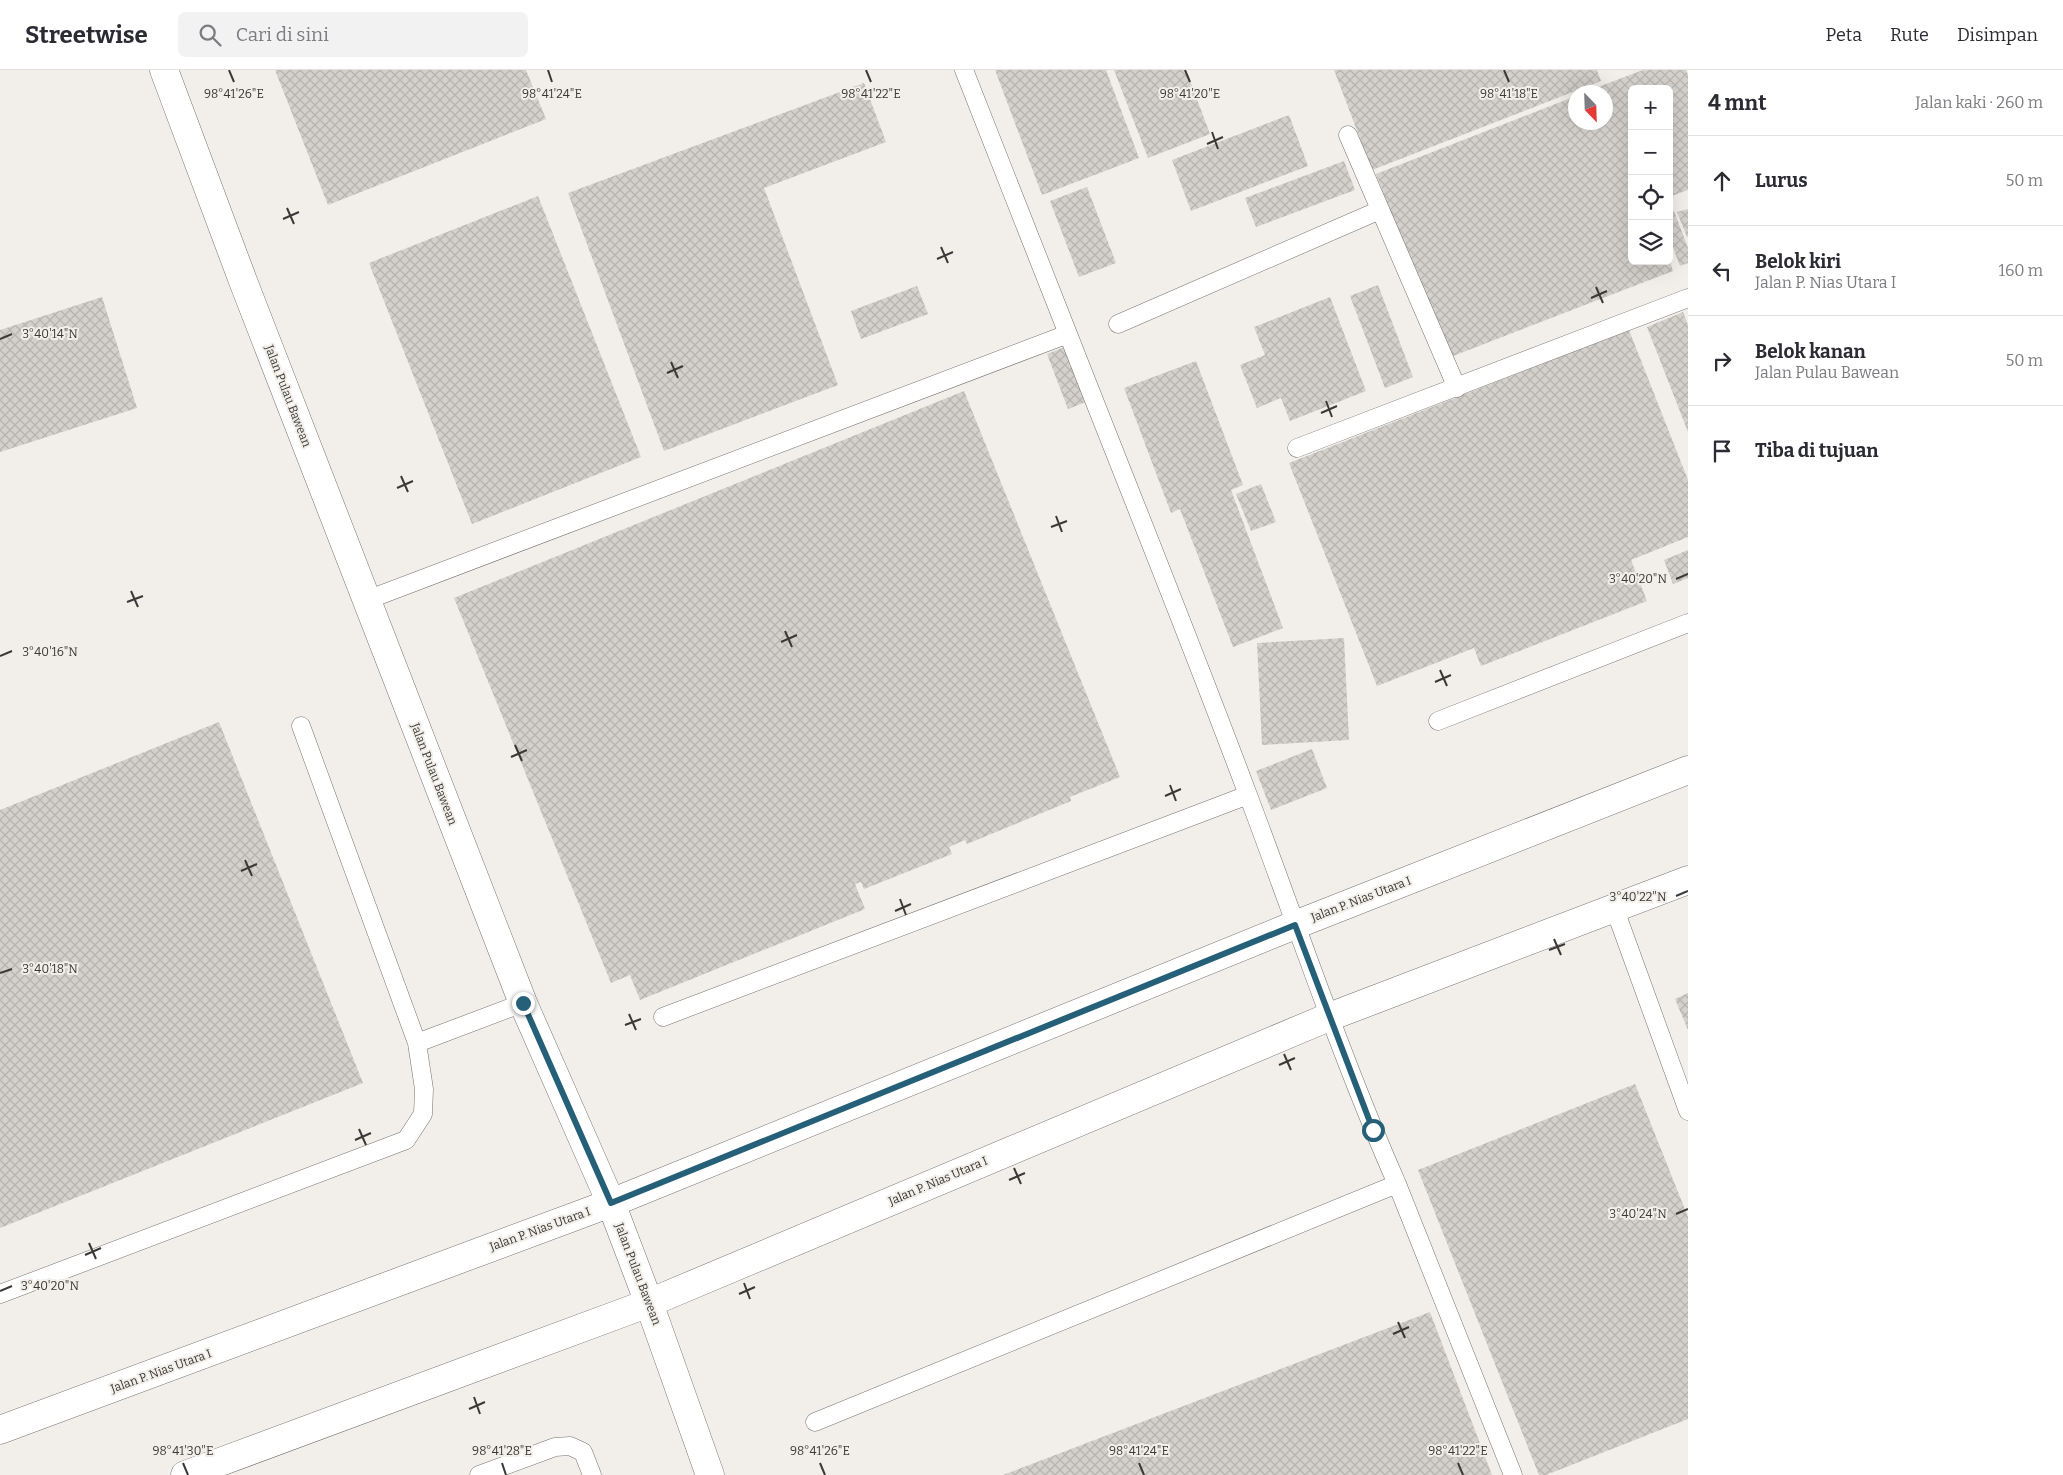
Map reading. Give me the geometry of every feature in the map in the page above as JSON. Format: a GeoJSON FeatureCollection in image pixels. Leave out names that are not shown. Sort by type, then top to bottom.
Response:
{"type":"FeatureCollection","features":[{"type":"Feature","properties":{"kind":"street","name":"Jalan Pulau Bawean"},"geometry":{"type":"LineString","coordinates":[[164,70],[243,281],[523,1003],[611,1203],[649,1303],[710,1475]]}},
{"type":"Feature","properties":{"kind":"street","name":"Jalan P. Nias Utara I"},"geometry":{"type":"LineString","coordinates":[[0,1430],[611,1203],[1295,925],[1688,770]]}},
{"type":"Feature","properties":{"kind":"street","name":"Jalan P. Nias Utara I"},"geometry":{"type":"LineString","coordinates":[[186,1475],[649,1303],[1329,1016],[1688,880]]}},
{"type":"Feature","properties":{"kind":"lane"},"geometry":{"type":"LineString","coordinates":[[964,70],[1248,795],[1373,1130],[1397,1184],[1513,1475]]}},
{"type":"Feature","properties":{"kind":"lane"},"geometry":{"type":"LineString","coordinates":[[1348,135],[1457,388]]}},
{"type":"Feature","properties":{"kind":"lane"},"geometry":{"type":"LineString","coordinates":[[1118,324],[1380,210]]}},
{"type":"Feature","properties":{"kind":"lane"},"geometry":{"type":"LineString","coordinates":[[1297,448],[1688,298]]}},
{"type":"Feature","properties":{"kind":"lane"},"geometry":{"type":"LineString","coordinates":[[368,600],[1068,334]]}},
{"type":"Feature","properties":{"kind":"lane"},"geometry":{"type":"LineString","coordinates":[[1438,721],[1688,623]]}},
{"type":"Feature","properties":{"kind":"lane"},"geometry":{"type":"LineString","coordinates":[[0,1294],[406,1140],[423,1114],[424,1089],[417,1043],[301,726]]}},
{"type":"Feature","properties":{"kind":"lane"},"geometry":{"type":"LineString","coordinates":[[663,1017],[1248,795]]}},
{"type":"Feature","properties":{"kind":"lane"},"geometry":{"type":"LineString","coordinates":[[1614,907],[1688,1111]]}},
{"type":"Feature","properties":{"kind":"lane"},"geometry":{"type":"LineString","coordinates":[[417,1043],[523,1003]]}},
{"type":"Feature","properties":{"kind":"lane"},"geometry":{"type":"LineString","coordinates":[[815,1422],[1397,1184]]}},
{"type":"Feature","properties":{"kind":"lane"},"geometry":{"type":"LineString","coordinates":[[480,1475],[555,1447],[570,1446],[583,1452],[592,1475]]}},
{"type":"Feature","properties":{"kind":"building"},"geometry":{"type":"Polygon","coordinates":[[[275,70],[526,70],[546,119],[328,205],[275,70]]]}},
{"type":"Feature","properties":{"kind":"building"},"geometry":{"type":"Polygon","coordinates":[[[995,70],[1106,70],[1139,158],[1042,195],[995,70]]]}},
{"type":"Feature","properties":{"kind":"building"},"geometry":{"type":"Polygon","coordinates":[[[1114,70],[1186,70],[1210,134],[1148,158],[1114,70]]]}},
{"type":"Feature","properties":{"kind":"building"},"geometry":{"type":"Polygon","coordinates":[[[1334,70],[1597,70],[1601,81],[1591,85],[1568,85],[1568,94],[1372,170],[1334,70]]]}},
{"type":"Feature","properties":{"kind":"building"},"geometry":{"type":"Polygon","coordinates":[[[1643,70],[1686,70],[1688,75],[1688,190],[1673,196],[1673,85],[1628,85],[1628,265],[1671,265],[1673,271],[1448,358],[1376,174],[1568,99],[1568,130],[1613,130],[1613,85],[1603,85],[1643,70]]]}},
{"type":"Feature","properties":{"kind":"building"},"geometry":{"type":"Polygon","coordinates":[[[864,83],[886,142],[764,188],[838,385],[664,451],[568,193],[864,83]]]}},
{"type":"Feature","properties":{"kind":"building"},"geometry":{"type":"Polygon","coordinates":[[[1289,115],[1308,166],[1191,211],[1172,160],[1289,115]]]}},
{"type":"Feature","properties":{"kind":"building"},"geometry":{"type":"Polygon","coordinates":[[[1344,161],[1355,190],[1256,227],[1245,198],[1344,161]]]}},
{"type":"Feature","properties":{"kind":"building"},"geometry":{"type":"Polygon","coordinates":[[[1087,187],[1116,263],[1079,277],[1050,201],[1087,187]]]}},
{"type":"Feature","properties":{"kind":"building"},"geometry":{"type":"Polygon","coordinates":[[[538,196],[641,457],[472,524],[369,263],[538,196]]]}},
{"type":"Feature","properties":{"kind":"building"},"geometry":{"type":"Polygon","coordinates":[[[1688,209],[1688,236],[1687,237],[1677,212],[1688,209]]]}},
{"type":"Feature","properties":{"kind":"building"},"geometry":{"type":"Polygon","coordinates":[[[1673,211],[1688,248],[1688,263],[1680,266],[1673,248],[1673,211]]]}},
{"type":"Feature","properties":{"kind":"building"},"geometry":{"type":"Polygon","coordinates":[[[1378,285],[1413,377],[1385,388],[1350,296],[1378,285]]]}},
{"type":"Feature","properties":{"kind":"building"},"geometry":{"type":"Polygon","coordinates":[[[917,286],[928,314],[861,339],[851,311],[917,286]]]}},
{"type":"Feature","properties":{"kind":"building"},"geometry":{"type":"Polygon","coordinates":[[[102,297],[137,408],[0,452],[0,330],[102,297]]]}},
{"type":"Feature","properties":{"kind":"building"},"geometry":{"type":"Polygon","coordinates":[[[1330,297],[1366,391],[1290,421],[1281,398],[1257,408],[1240,365],[1265,355],[1254,327],[1330,297]]]}},
{"type":"Feature","properties":{"kind":"building"},"geometry":{"type":"Polygon","coordinates":[[[1683,312],[1688,325],[1688,432],[1647,327],[1683,312]]]}},
{"type":"Feature","properties":{"kind":"building"},"geometry":{"type":"Polygon","coordinates":[[[1629,330],[1688,480],[1688,537],[1631,560],[1647,601],[1481,666],[1474,648],[1377,686],[1289,463],[1629,330]]]}},
{"type":"Feature","properties":{"kind":"building"},"geometry":{"type":"Polygon","coordinates":[[[1065,347],[1086,402],[1068,409],[1047,354],[1065,347]]]}},
{"type":"Feature","properties":{"kind":"building"},"geometry":{"type":"Polygon","coordinates":[[[1196,361],[1243,485],[1231,490],[1283,628],[1233,647],[1180,509],[1171,513],[1124,388],[1196,361]]]}},
{"type":"Feature","properties":{"kind":"building"},"geometry":{"type":"Polygon","coordinates":[[[964,391],[1120,777],[1070,797],[1071,801],[967,844],[965,840],[949,847],[952,854],[864,889],[861,882],[855,884],[865,909],[640,1000],[630,975],[611,983],[454,598],[964,391]]]}},
{"type":"Feature","properties":{"kind":"building"},"geometry":{"type":"Polygon","coordinates":[[[1261,484],[1276,522],[1251,531],[1236,494],[1261,484]]]}},
{"type":"Feature","properties":{"kind":"building"},"geometry":{"type":"Polygon","coordinates":[[[1688,550],[1688,578],[1673,584],[1664,560],[1688,550]]]}},
{"type":"Feature","properties":{"kind":"building"},"geometry":{"type":"Polygon","coordinates":[[[1344,638],[1349,740],[1262,745],[1257,643],[1344,638]]]}},
{"type":"Feature","properties":{"kind":"building"},"geometry":{"type":"Polygon","coordinates":[[[219,722],[363,1083],[0,1228],[0,810],[219,722]]]}},
{"type":"Feature","properties":{"kind":"building"},"geometry":{"type":"Polygon","coordinates":[[[1312,749],[1327,788],[1271,810],[1256,771],[1312,749]]]}},
{"type":"Feature","properties":{"kind":"building"},"geometry":{"type":"Polygon","coordinates":[[[1688,993],[1688,1030],[1675,999],[1688,993]]]}},
{"type":"Feature","properties":{"kind":"building"},"geometry":{"type":"Polygon","coordinates":[[[1635,1084],[1688,1217],[1688,1419],[1546,1475],[1539,1475],[1418,1170],[1635,1084]]]}},
{"type":"Feature","properties":{"kind":"building"},"geometry":{"type":"Polygon","coordinates":[[[1430,1312],[1492,1475],[1003,1475],[1430,1312]]]}},
{"type":"Feature","properties":{"kind":"route"},"geometry":{"type":"LineString","coordinates":[[523,1003],[611,1203],[1295,925],[1373,1130]]}}]}
